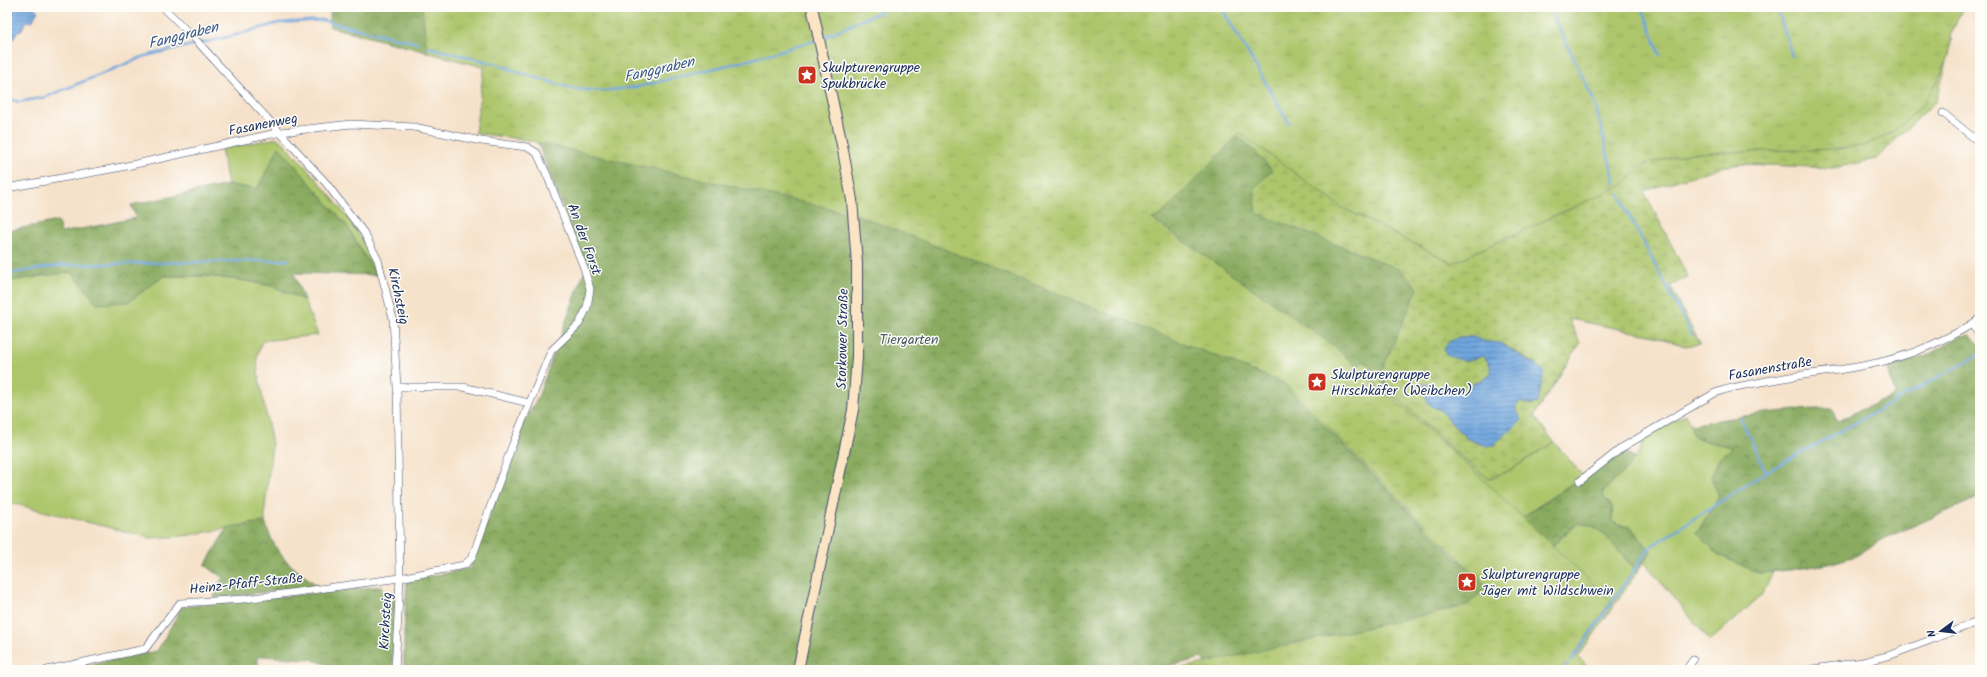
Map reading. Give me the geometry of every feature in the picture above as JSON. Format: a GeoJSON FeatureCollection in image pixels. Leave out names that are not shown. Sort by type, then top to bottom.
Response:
{"type":"FeatureCollection","features":[{"type":"Feature","properties":{"kind":"main road","name":"Storkower Straße"},"geometry":{"type":"LineString","coordinates":[[798,670],[845,449],[856,381],[857,263],[852,200],[844,151],[812,7]]}},
{"type":"Feature","properties":{"kind":"street","name":"Kirchsteig"},"geometry":{"type":"LineString","coordinates":[[163,7],[196,39],[281,132],[351,214],[375,253],[393,319],[397,387],[400,578],[395,670]]}},
{"type":"Feature","properties":{"kind":"street"},"geometry":{"type":"LineString","coordinates":[[1943,112],[1980,143]]}},
{"type":"Feature","properties":{"kind":"street","name":"Fasanenweg"},"geometry":{"type":"LineString","coordinates":[[7,188],[122,167],[281,132],[351,124],[414,127],[480,141],[527,147]]}},
{"type":"Feature","properties":{"kind":"street","name":"An der Forst"},"geometry":{"type":"LineString","coordinates":[[400,578],[464,564],[472,558],[512,446],[551,351],[579,324],[587,308],[590,289],[584,268],[547,175],[537,154],[527,147]]}},
{"type":"Feature","properties":{"kind":"street","name":"Fasanenstraße"},"geometry":{"type":"LineString","coordinates":[[1580,481],[1623,447],[1715,393],[1726,389],[1795,376],[1874,365],[1919,351],[1972,325],[1980,318]]}},
{"type":"Feature","properties":{"kind":"street"},"geometry":{"type":"LineString","coordinates":[[1972,325],[1980,335]]}},
{"type":"Feature","properties":{"kind":"street"},"geometry":{"type":"LineString","coordinates":[[397,387],[459,386],[529,403]]}},
{"type":"Feature","properties":{"kind":"street","name":"Heinz-Pfaff-Straße"},"geometry":{"type":"LineString","coordinates":[[47,670],[145,649],[180,603],[245,599],[400,578]]}},
{"type":"Feature","properties":{"kind":"street"},"geometry":{"type":"LineString","coordinates":[[1814,669],[1862,662],[1891,655],[1980,621]]}},
{"type":"Feature","properties":{"kind":"street"},"geometry":{"type":"LineString","coordinates":[[1686,670],[1692,660]]}},
{"type":"Feature","properties":{"kind":"green space","name":"Tiergarten"},"geometry":{"type":"Polygon","coordinates":[[[330,7],[1003,7],[1240,133],[1580,343],[1534,416],[1554,442],[1510,470],[1489,479],[1424,423],[1365,361],[1343,374],[1298,388],[1298,400],[1458,561],[1583,476],[1619,449],[1634,457],[1628,467],[1603,493],[1604,499],[1612,506],[1612,519],[1618,525],[1630,527],[1651,551],[1637,572],[1604,534],[1593,526],[1578,523],[1561,537],[1521,580],[1492,600],[1205,665],[1203,658],[1151,670],[404,670],[404,633],[407,581],[470,568],[523,424],[538,397],[586,267],[536,139],[484,67],[330,27],[330,7]]]}},
{"type":"Feature","properties":{"kind":"green space"},"geometry":{"type":"Polygon","coordinates":[[[422,7],[1963,7],[1952,32],[1949,56],[1935,86],[1918,110],[1893,132],[1864,146],[1838,149],[1692,153],[1645,164],[1622,185],[1452,263],[1341,207],[1240,133],[1161,215],[1152,219],[1330,343],[1471,468],[1611,601],[1575,654],[1591,670],[1173,670],[1466,606],[1487,587],[1284,383],[855,214],[527,140],[475,133],[484,67],[427,52],[422,7]]]}},
{"type":"Feature","properties":{"kind":"green space"},"geometry":{"type":"Polygon","coordinates":[[[1963,7],[1952,32],[1949,56],[1936,101],[1876,159],[1834,168],[1742,164],[1721,167],[1644,191],[1688,277],[1670,286],[1700,344],[1685,346],[1654,336],[1569,319],[1580,343],[1534,416],[1554,442],[1510,470],[1489,479],[1450,447],[1387,388],[1381,372],[1418,288],[1401,270],[1257,213],[1254,189],[1272,170],[1246,142],[1124,69],[1963,7]],[[1472,337],[1446,354],[1464,361],[1483,356],[1490,365],[1490,376],[1472,384],[1469,389],[1458,392],[1423,384],[1424,395],[1441,409],[1463,434],[1475,442],[1493,445],[1522,420],[1515,408],[1520,401],[1532,405],[1536,364],[1500,343],[1486,342],[1472,337]]]}},
{"type":"Feature","properties":{"kind":"green space"},"geometry":{"type":"Polygon","coordinates":[[[277,138],[285,144],[339,206],[362,239],[381,276],[376,275],[347,226],[279,148],[257,189],[228,185],[221,149],[277,138]]]}},
{"type":"Feature","properties":{"kind":"green space"},"geometry":{"type":"Polygon","coordinates":[[[279,147],[347,226],[376,275],[294,273],[304,300],[272,286],[247,281],[209,276],[164,276],[128,302],[97,304],[72,272],[7,281],[7,231],[58,221],[61,233],[136,218],[131,205],[228,185],[257,189],[279,147]]]}},
{"type":"Feature","properties":{"kind":"green space"},"geometry":{"type":"Polygon","coordinates":[[[72,272],[128,301],[164,276],[209,276],[247,281],[272,286],[304,300],[318,335],[262,341],[257,356],[258,373],[272,444],[265,507],[265,522],[183,536],[151,538],[7,502],[7,281],[72,272]]]}},
{"type":"Feature","properties":{"kind":"green space"},"geometry":{"type":"Polygon","coordinates":[[[1970,335],[1980,346],[1980,497],[1879,541],[1856,556],[1829,564],[1790,570],[1759,573],[1719,555],[1697,533],[1719,496],[1711,477],[1719,459],[1733,447],[1708,442],[1694,436],[1690,425],[1761,414],[1815,409],[1833,409],[1836,421],[1895,395],[1888,368],[1926,356],[1961,336],[1970,335]]]}},
{"type":"Feature","properties":{"kind":"green space"},"geometry":{"type":"Polygon","coordinates":[[[1365,361],[1387,388],[1450,447],[1510,470],[1554,442],[1583,476],[1458,561],[1298,400],[1298,388],[1343,374],[1365,361]]]}},
{"type":"Feature","properties":{"kind":"green space"},"geometry":{"type":"Polygon","coordinates":[[[1686,414],[1694,436],[1708,442],[1734,446],[1711,477],[1719,496],[1697,533],[1719,555],[1759,573],[1773,572],[1763,594],[1710,641],[1643,561],[1651,551],[1630,527],[1618,525],[1612,519],[1612,506],[1604,499],[1603,493],[1633,461],[1642,446],[1644,438],[1686,414]]]}},
{"type":"Feature","properties":{"kind":"green space"},"geometry":{"type":"Polygon","coordinates":[[[265,522],[279,552],[292,566],[318,586],[214,598],[218,584],[223,578],[205,565],[228,527],[265,522]]]}},
{"type":"Feature","properties":{"kind":"green space"},"geometry":{"type":"Polygon","coordinates":[[[1578,523],[1593,525],[1604,534],[1637,572],[1576,660],[1492,600],[1578,523]]]}},
{"type":"Feature","properties":{"kind":"green space"},"geometry":{"type":"Polygon","coordinates":[[[382,586],[382,594],[396,594],[392,670],[342,670],[311,659],[258,656],[258,670],[63,670],[157,651],[182,607],[382,586]]]}},
{"type":"Feature","properties":{"kind":"water"},"geometry":{"type":"Polygon","coordinates":[[[7,7],[34,7],[38,11],[32,22],[27,21],[20,32],[18,31],[7,48],[7,7]]]}},
{"type":"Feature","properties":{"kind":"water"},"geometry":{"type":"Polygon","coordinates":[[[1459,337],[1472,337],[1486,342],[1500,343],[1544,371],[1538,402],[1532,405],[1520,401],[1515,408],[1522,420],[1493,445],[1486,446],[1468,439],[1452,424],[1441,410],[1431,406],[1427,398],[1423,384],[1458,392],[1469,389],[1472,384],[1490,376],[1490,365],[1483,356],[1464,361],[1446,355],[1444,349],[1449,342],[1459,337]]]}},
{"type":"Feature","properties":{"kind":"waterway","name":"Fanggraben"},"geometry":{"type":"LineString","coordinates":[[822,38],[890,7]]}},
{"type":"Feature","properties":{"kind":"waterway"},"geometry":{"type":"LineString","coordinates":[[1221,7],[1289,123]]}},
{"type":"Feature","properties":{"kind":"waterway"},"geometry":{"type":"LineString","coordinates":[[1549,7],[1594,101],[1615,183]]}},
{"type":"Feature","properties":{"kind":"waterway"},"geometry":{"type":"LineString","coordinates":[[1642,7],[1660,55]]}},
{"type":"Feature","properties":{"kind":"waterway"},"geometry":{"type":"LineString","coordinates":[[1777,7],[1792,56]]}},
{"type":"Feature","properties":{"kind":"waterway","name":"Fanggraben"},"geometry":{"type":"LineString","coordinates":[[7,98],[19,102],[46,97],[145,56],[232,36],[279,23],[321,20],[418,43]]}},
{"type":"Feature","properties":{"kind":"waterway","name":"Fanggraben"},"geometry":{"type":"LineString","coordinates":[[427,47],[496,64],[574,89],[602,91],[637,87],[749,60],[817,40]]}},
{"type":"Feature","properties":{"kind":"waterway"},"geometry":{"type":"LineString","coordinates":[[1620,195],[1692,335]]}},
{"type":"Feature","properties":{"kind":"waterway"},"geometry":{"type":"LineString","coordinates":[[7,274],[63,265],[288,260]]}},
{"type":"Feature","properties":{"kind":"waterway"},"geometry":{"type":"LineString","coordinates":[[1571,661],[1650,547],[1766,472],[1980,354]]}},
{"type":"Feature","properties":{"kind":"waterway"},"geometry":{"type":"LineString","coordinates":[[1741,419],[1766,472]]}},
{"type":"Feature","properties":{"kind":"waterway"},"geometry":{"type":"LineString","coordinates":[[1564,670],[1567,665]]}},
{"type":"Feature","properties":{"kind":"place","name":"Skulpturengruppe Spukbrücke"},"geometry":{"type":"Point","coordinates":[807,75]}},
{"type":"Feature","properties":{"kind":"place","name":"Skulpturengruppe Hirschkäfer (Weibchen)"},"geometry":{"type":"Point","coordinates":[1317,382]}},
{"type":"Feature","properties":{"kind":"place","name":"Skulpturengruppe Jäger mit Wildschwein"},"geometry":{"type":"Point","coordinates":[1467,582]}}]}
